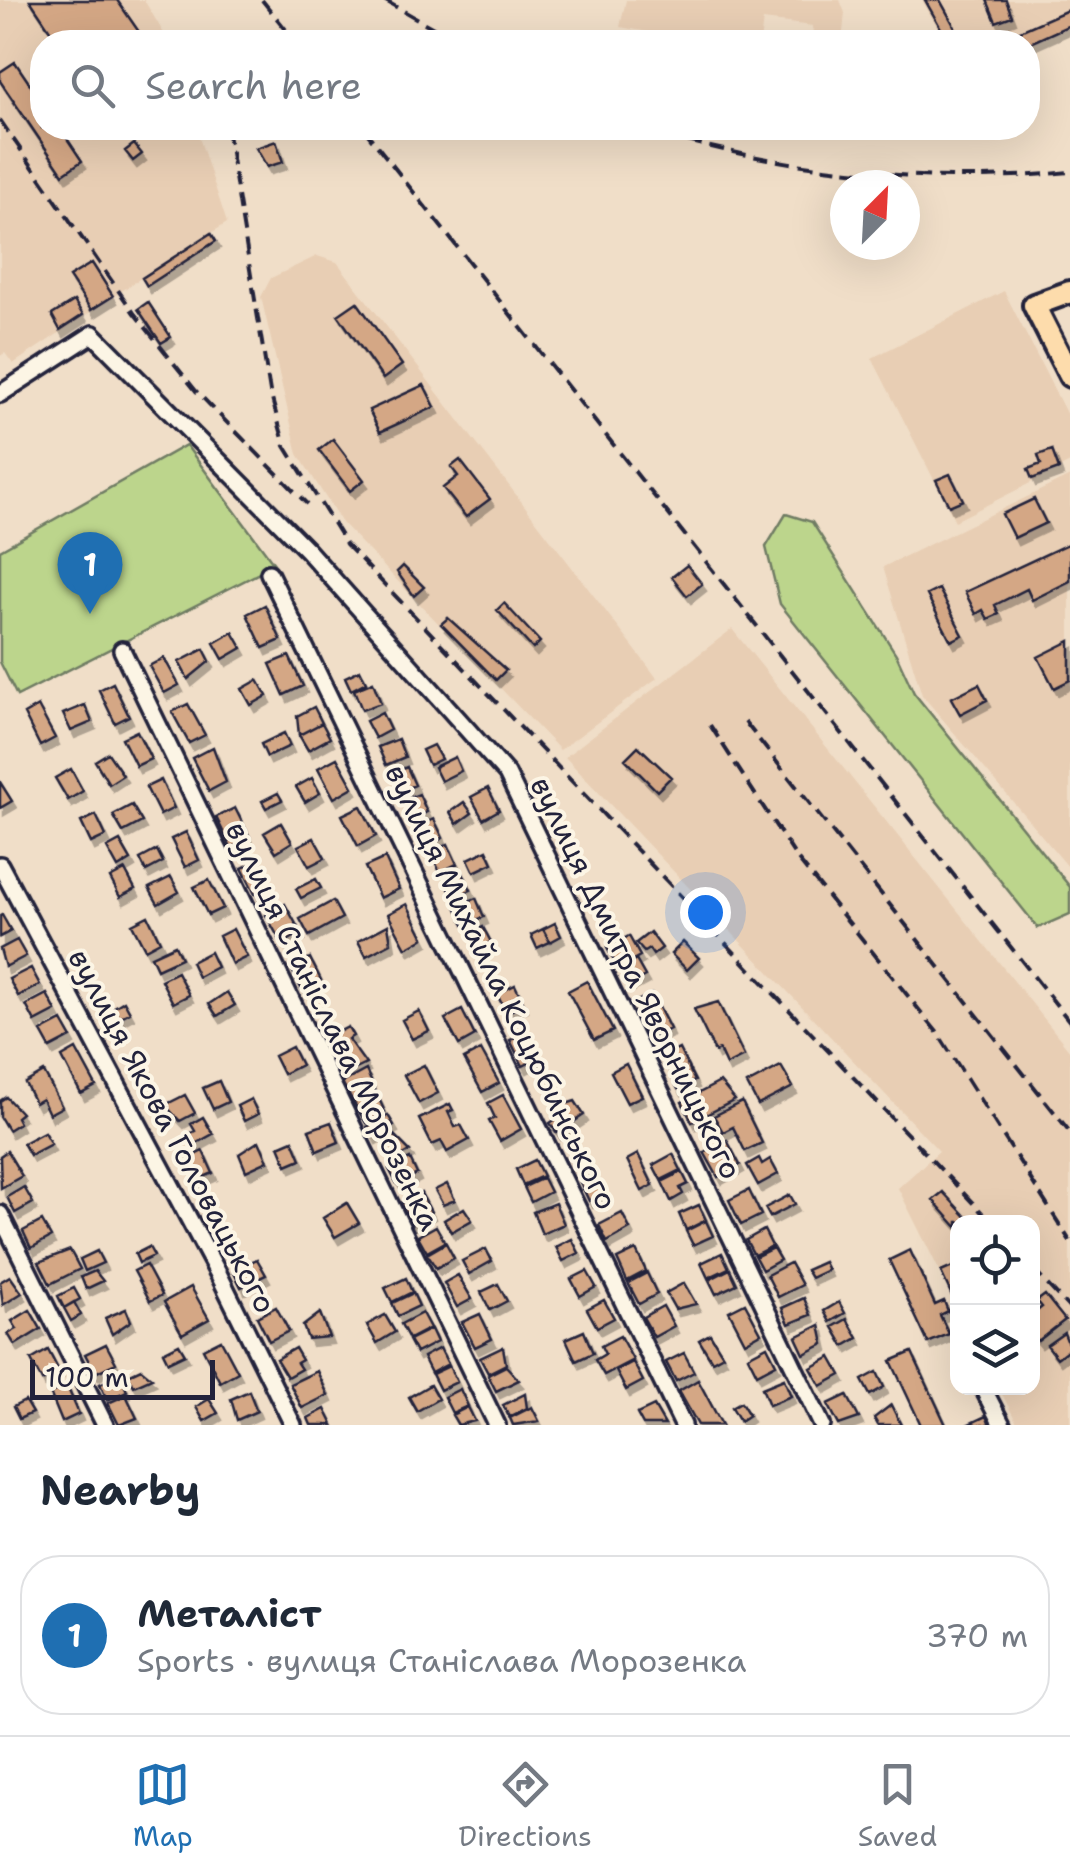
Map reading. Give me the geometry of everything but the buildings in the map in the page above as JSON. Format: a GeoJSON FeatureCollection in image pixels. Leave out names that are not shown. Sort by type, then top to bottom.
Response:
{"type":"FeatureCollection","features":[{"type":"Feature","properties":{"kind":"main road"},"geometry":{"type":"LineString","coordinates":[[1070,292],[1034,305],[1070,376]]}},
{"type":"Feature","properties":{"kind":"street","name":"вулиця Дмитра Яворницького"},"geometry":{"type":"LineString","coordinates":[[0,394],[93,334],[307,550],[507,774],[822,1425]]}},
{"type":"Feature","properties":{"kind":"street","name":"вулиця Михайла Коцюбинського"},"geometry":{"type":"LineString","coordinates":[[269,573],[683,1425]]}},
{"type":"Feature","properties":{"kind":"street","name":"вулиця Станіслава Морозенка"},"geometry":{"type":"LineString","coordinates":[[122,650],[497,1425]]}},
{"type":"Feature","properties":{"kind":"street","name":"вулиця Якова Головацького"},"geometry":{"type":"LineString","coordinates":[[0,865],[294,1425]]}},
{"type":"Feature","properties":{"kind":"street"},"geometry":{"type":"LineString","coordinates":[[0,1214],[105,1425]]}},
{"type":"Feature","properties":{"kind":"street"},"geometry":{"type":"LineString","coordinates":[[987,1395],[1002,1425]]}},
{"type":"Feature","properties":{"kind":"shaded area"},"geometry":{"type":"Polygon","coordinates":[[[0,0],[144,0],[162,30],[30,30],[30,140],[200,140],[227,223],[211,233],[216,241],[147,286],[141,278],[13,364],[5,353],[0,356],[0,0]]]}},
{"type":"Feature","properties":{"kind":"shaded area"},"geometry":{"type":"Polygon","coordinates":[[[626,0],[840,0],[845,13],[843,30],[813,30],[813,26],[763,20],[762,30],[620,27],[626,0]]]}},
{"type":"Feature","properties":{"kind":"shaded area"},"geometry":{"type":"Polygon","coordinates":[[[922,0],[1070,0],[1070,26],[1040,40],[1040,30],[939,30],[922,0]]]}},
{"type":"Feature","properties":{"kind":"shaded area"},"geometry":{"type":"Polygon","coordinates":[[[317,256],[337,262],[657,678],[560,750],[342,523],[298,454],[261,297],[271,278],[317,256]]]}},
{"type":"Feature","properties":{"kind":"shaded area"},"geometry":{"type":"Polygon","coordinates":[[[1004,291],[1070,421],[1070,463],[955,521],[872,358],[1004,291]]]}},
{"type":"Feature","properties":{"kind":"shaded area"},"geometry":{"type":"Polygon","coordinates":[[[1070,476],[1070,869],[922,695],[883,567],[1070,476]]]}},
{"type":"Feature","properties":{"kind":"shaded area"},"geometry":{"type":"Polygon","coordinates":[[[732,629],[1070,1051],[1070,1425],[1018,1425],[1003,1395],[1040,1395],[1040,1215],[950,1215],[950,1292],[898,1188],[939,1151],[565,757],[732,629]]]}},
{"type":"Feature","properties":{"kind":"green space"},"geometry":{"type":"Polygon","coordinates":[[[186,445],[275,565],[17,696],[0,662],[0,550],[186,445]]]}},
{"type":"Feature","properties":{"kind":"green space"},"geometry":{"type":"Polygon","coordinates":[[[786,514],[812,522],[896,654],[914,693],[1070,887],[1070,914],[1038,928],[780,604],[766,547],[786,514]]]}},
{"type":"Feature","properties":{"kind":"railway"},"geometry":{"type":"LineString","coordinates":[[262,0],[286,30]]}},
{"type":"Feature","properties":{"kind":"railway"},"geometry":{"type":"LineString","coordinates":[[384,0],[437,30]]}},
{"type":"Feature","properties":{"kind":"railway"},"geometry":{"type":"LineString","coordinates":[[0,120],[134,313],[196,391],[307,504]]}},
{"type":"Feature","properties":{"kind":"railway"},"geometry":{"type":"LineString","coordinates":[[229,140],[270,392],[285,446],[346,544],[984,1215]]}},
{"type":"Feature","properties":{"kind":"railway"},"geometry":{"type":"LineString","coordinates":[[372,140],[1070,1022]]}},
{"type":"Feature","properties":{"kind":"railway"},"geometry":{"type":"LineString","coordinates":[[684,140],[800,165],[909,176],[1070,172]]}},
{"type":"Feature","properties":{"kind":"railway"},"geometry":{"type":"LineString","coordinates":[[745,722],[1070,1132]]}},
{"type":"Feature","properties":{"kind":"railway"},"geometry":{"type":"LineString","coordinates":[[710,725],[796,857],[937,1032],[1070,1241]]}},
{"type":"Feature","properties":{"kind":"railway"},"geometry":{"type":"LineString","coordinates":[[1040,1277],[1070,1309]]}},
{"type":"Feature","properties":{"kind":"place","name":"Металіст"},"geometry":{"type":"Point","coordinates":[90,614]}}]}
